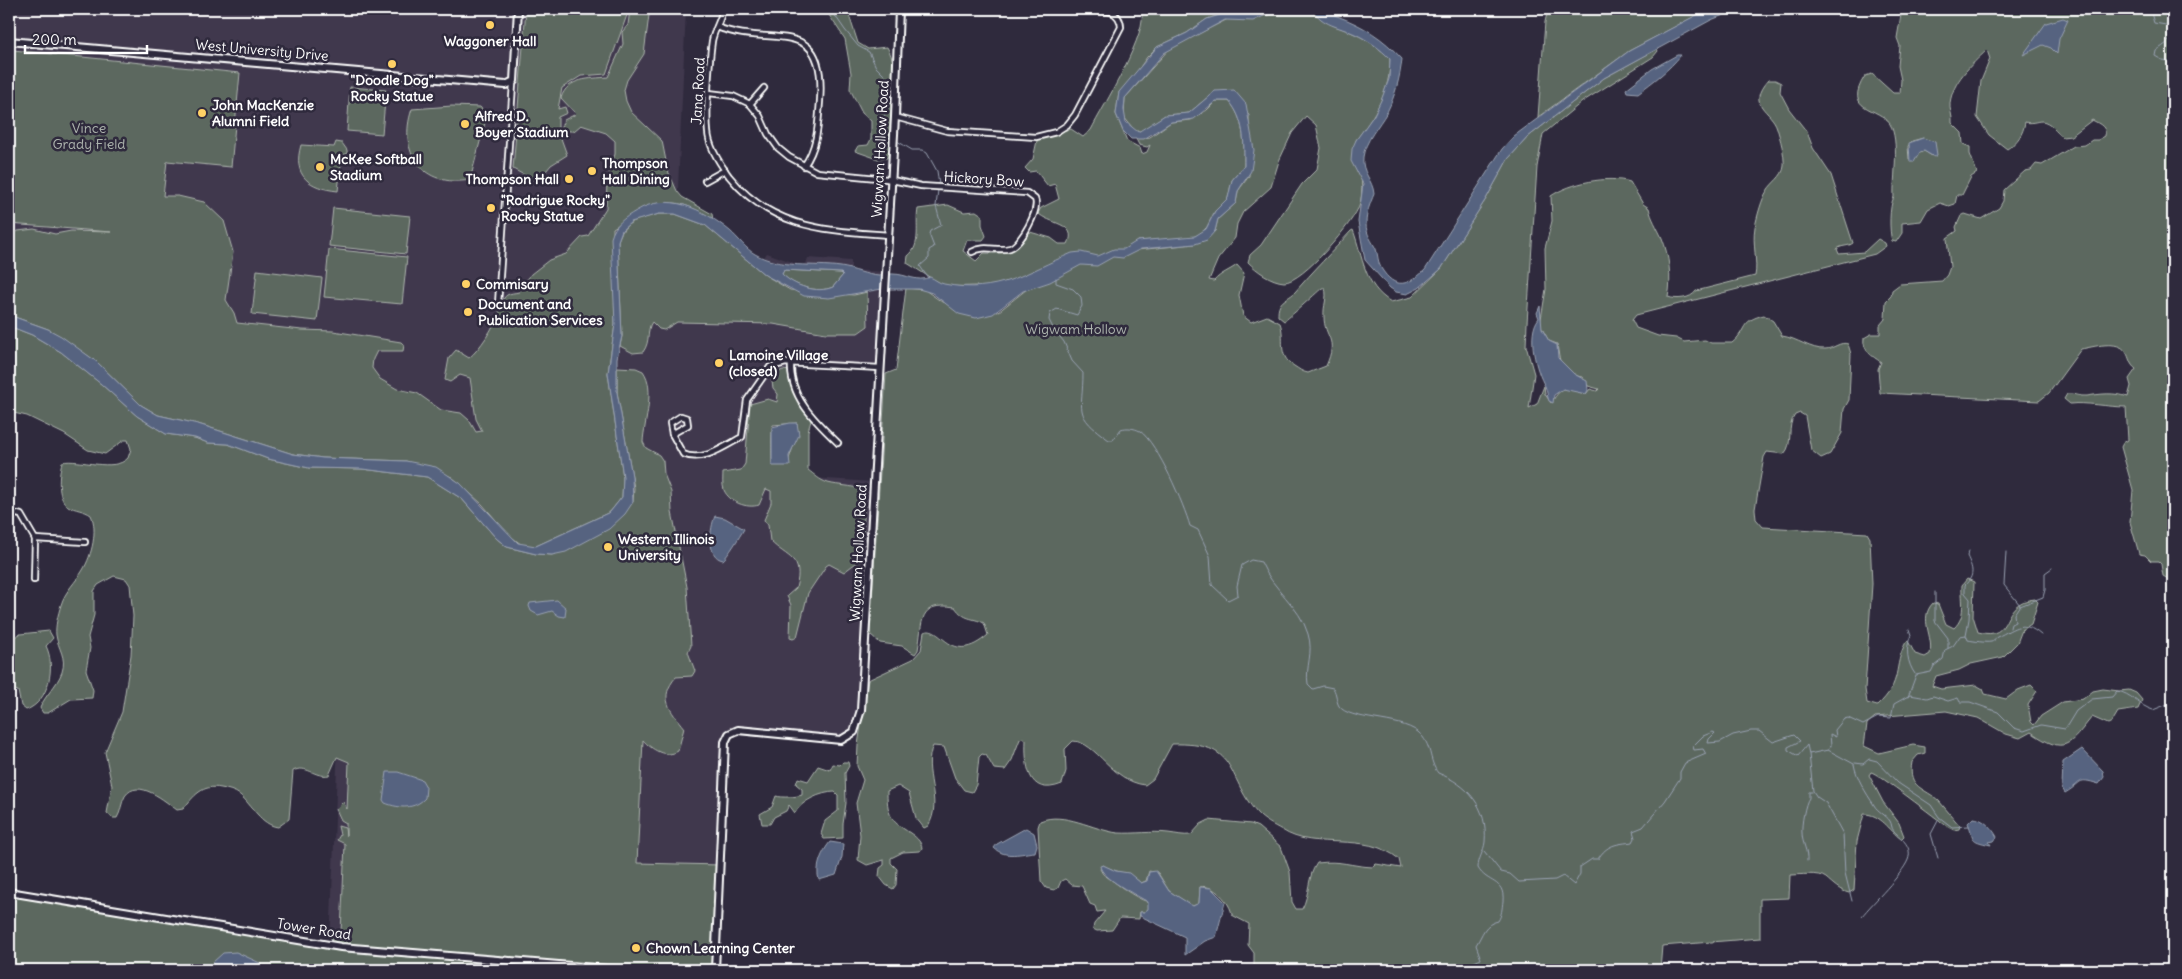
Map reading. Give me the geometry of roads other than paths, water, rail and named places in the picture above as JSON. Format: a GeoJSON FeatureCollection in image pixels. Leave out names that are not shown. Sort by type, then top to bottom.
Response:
{"type":"FeatureCollection","features":[{"type":"Feature","properties":{"kind":"street"},"geometry":{"type":"LineString","coordinates":[[498,304],[518,9]]}},
{"type":"Feature","properties":{"kind":"street","name":"Jana Road"},"geometry":{"type":"LineString","coordinates":[[722,9],[712,46],[708,137],[725,170],[754,201],[789,221],[820,230],[887,236]]}},
{"type":"Feature","properties":{"kind":"street","name":"Wigwam Hollow Road"},"geometry":{"type":"LineString","coordinates":[[715,970],[727,736],[738,730],[841,740],[854,732],[860,718],[895,117],[899,9]]}},
{"type":"Feature","properties":{"kind":"street"},"geometry":{"type":"LineString","coordinates":[[895,117],[947,131],[1036,137],[1056,132],[1067,125],[1075,115],[1120,27],[1118,16],[1113,12],[1084,9]]}},
{"type":"Feature","properties":{"kind":"street"},"geometry":{"type":"LineString","coordinates":[[717,27],[734,33],[792,38],[807,45],[813,51],[820,64],[821,85],[816,142],[813,152],[804,166]]}},
{"type":"Feature","properties":{"kind":"street","name":"West University Drive"},"geometry":{"type":"LineString","coordinates":[[9,40],[506,85],[512,84]]}},
{"type":"Feature","properties":{"kind":"street"},"geometry":{"type":"LineString","coordinates":[[709,93],[734,96],[750,104],[764,88]]}},
{"type":"Feature","properties":{"kind":"street","name":"Hickory Bow"},"geometry":{"type":"LineString","coordinates":[[750,104],[760,116],[768,134],[778,148],[804,166],[824,174],[891,180],[921,186],[1027,193],[1035,199],[1036,213],[1014,246],[1007,248],[984,247],[972,252]]}},
{"type":"Feature","properties":{"kind":"street"},"geometry":{"type":"LineString","coordinates":[[706,181],[725,170]]}},
{"type":"Feature","properties":{"kind":"street"},"geometry":{"type":"LineString","coordinates":[[672,434],[686,427],[689,423],[688,418],[683,416],[671,422],[669,426],[672,434],[683,454],[700,456],[710,454],[742,437],[748,398],[770,367],[791,363],[880,368]]}},
{"type":"Feature","properties":{"kind":"street"},"geometry":{"type":"LineString","coordinates":[[791,363],[792,383],[808,414],[838,443]]}},
{"type":"Feature","properties":{"kind":"street"},"geometry":{"type":"LineString","coordinates":[[9,516],[21,515],[35,539],[34,580]]}},
{"type":"Feature","properties":{"kind":"street"},"geometry":{"type":"LineString","coordinates":[[35,539],[85,542]]}},
{"type":"Feature","properties":{"kind":"street","name":"Tower Road"},"geometry":{"type":"LineString","coordinates":[[9,892],[335,946],[589,969],[619,970]]}},
{"type":"Feature","properties":{"kind":"water"},"geometry":{"type":"Polygon","coordinates":[[[1262,9],[1279,9],[1253,21],[1225,20],[1164,53],[1125,98],[1126,122],[1138,132],[1165,115],[1189,113],[1215,91],[1234,90],[1246,104],[1254,150],[1251,171],[1238,191],[1236,203],[1218,219],[1215,231],[1207,240],[1195,244],[1141,249],[1123,258],[1113,257],[1097,266],[1081,265],[1050,282],[1023,291],[993,314],[976,318],[959,314],[932,293],[919,289],[882,289],[829,298],[804,296],[765,275],[705,225],[675,214],[659,214],[631,222],[622,230],[618,241],[622,336],[617,358],[617,392],[632,476],[633,502],[625,514],[609,529],[566,552],[552,555],[536,554],[507,547],[496,538],[462,499],[427,477],[362,469],[309,468],[268,459],[228,444],[208,443],[195,438],[166,434],[137,416],[61,352],[32,335],[9,326],[9,315],[48,329],[61,336],[97,362],[141,405],[158,415],[198,424],[293,454],[323,458],[406,461],[436,467],[460,483],[518,543],[536,546],[610,512],[622,497],[623,477],[608,373],[615,324],[611,238],[615,229],[624,219],[648,205],[673,203],[685,205],[720,223],[755,254],[775,262],[841,267],[879,276],[898,274],[916,279],[930,277],[942,283],[963,287],[996,284],[1011,280],[1072,253],[1081,252],[1098,256],[1114,249],[1124,249],[1137,241],[1195,236],[1206,229],[1215,211],[1228,198],[1232,180],[1244,166],[1241,124],[1234,108],[1229,101],[1216,101],[1194,119],[1171,122],[1144,139],[1131,139],[1123,131],[1116,114],[1119,92],[1157,47],[1187,33],[1207,19],[1229,12],[1253,12],[1262,9]],[[784,270],[782,274],[806,288],[820,290],[833,287],[843,275],[841,273],[784,270]]]}},
{"type":"Feature","properties":{"kind":"water"},"geometry":{"type":"Polygon","coordinates":[[[1312,9],[1328,12],[1364,28],[1388,45],[1402,59],[1392,100],[1387,112],[1366,145],[1363,162],[1374,194],[1368,209],[1367,231],[1376,249],[1381,268],[1392,280],[1402,283],[1408,282],[1425,270],[1502,149],[1514,136],[1629,51],[1708,9],[1739,9],[1711,20],[1604,78],[1528,137],[1508,159],[1486,199],[1441,269],[1419,288],[1407,294],[1396,292],[1390,288],[1365,260],[1358,222],[1363,184],[1351,161],[1352,149],[1356,140],[1374,115],[1382,98],[1389,79],[1390,59],[1365,39],[1321,19],[1312,9]]]}},
{"type":"Feature","properties":{"kind":"water"},"geometry":{"type":"Polygon","coordinates":[[[2063,18],[2068,20],[2059,39],[2057,54],[2051,48],[2043,45],[2023,55],[2046,23],[2063,18]]]}},
{"type":"Feature","properties":{"kind":"water"},"geometry":{"type":"Polygon","coordinates":[[[1677,55],[1681,55],[1655,80],[1638,93],[1627,92],[1626,89],[1652,69],[1677,55]]]}},
{"type":"Feature","properties":{"kind":"water"},"geometry":{"type":"Polygon","coordinates":[[[1923,138],[1935,142],[1937,155],[1934,157],[1924,151],[1920,152],[1914,162],[1910,162],[1909,143],[1923,138]]]}},
{"type":"Feature","properties":{"kind":"water"},"geometry":{"type":"Polygon","coordinates":[[[1540,306],[1542,329],[1549,341],[1557,345],[1558,358],[1574,374],[1587,381],[1588,390],[1586,394],[1563,389],[1554,395],[1553,403],[1549,401],[1546,388],[1538,371],[1533,343],[1533,333],[1539,318],[1537,313],[1540,306]]]}},
{"type":"Feature","properties":{"kind":"water"},"geometry":{"type":"Polygon","coordinates":[[[797,423],[799,435],[789,456],[790,466],[772,466],[772,427],[797,423]]]}},
{"type":"Feature","properties":{"kind":"water"},"geometry":{"type":"Polygon","coordinates":[[[715,516],[725,518],[744,529],[723,560],[714,554],[712,548],[711,534],[715,516]]]}},
{"type":"Feature","properties":{"kind":"water"},"geometry":{"type":"Polygon","coordinates":[[[557,600],[566,608],[565,617],[559,616],[552,611],[538,615],[531,611],[529,606],[530,603],[557,600]]]}},
{"type":"Feature","properties":{"kind":"water"},"geometry":{"type":"Polygon","coordinates":[[[2082,749],[2103,771],[2104,777],[2099,784],[2083,781],[2065,793],[2062,788],[2063,762],[2082,749]]]}},
{"type":"Feature","properties":{"kind":"water"},"geometry":{"type":"Polygon","coordinates":[[[387,772],[398,772],[422,780],[426,787],[425,798],[417,804],[407,807],[385,803],[383,800],[387,772]]]}},
{"type":"Feature","properties":{"kind":"water"},"geometry":{"type":"Polygon","coordinates":[[[1973,818],[1984,822],[1997,837],[1994,841],[1989,842],[1991,845],[1975,840],[1968,823],[1973,818]]]}},
{"type":"Feature","properties":{"kind":"water"},"geometry":{"type":"Polygon","coordinates":[[[1026,828],[1034,833],[1037,845],[1035,852],[1008,854],[994,848],[997,844],[1026,828]]]}},
{"type":"Feature","properties":{"kind":"water"},"geometry":{"type":"Polygon","coordinates":[[[830,842],[843,844],[842,857],[836,875],[819,880],[820,860],[830,842]]]}},
{"type":"Feature","properties":{"kind":"water"},"geometry":{"type":"Polygon","coordinates":[[[1103,865],[1116,871],[1129,873],[1141,883],[1147,881],[1149,872],[1156,871],[1169,891],[1193,906],[1199,903],[1200,887],[1211,888],[1225,902],[1216,937],[1205,941],[1185,955],[1185,937],[1140,916],[1140,912],[1148,909],[1148,902],[1107,876],[1100,866],[1103,865]]]}},
{"type":"Feature","properties":{"kind":"water"},"geometry":{"type":"Polygon","coordinates":[[[236,952],[260,963],[261,970],[219,970],[212,963],[223,953],[236,952]]]}},
{"type":"Feature","properties":{"kind":"waterway"},"geometry":{"type":"LineString","coordinates":[[834,9],[834,14],[845,30],[858,46],[869,52],[876,67],[886,77],[891,98],[880,127],[883,136],[891,138]]}},
{"type":"Feature","properties":{"kind":"waterway"},"geometry":{"type":"LineString","coordinates":[[2153,9],[2151,13],[2154,23],[2166,25],[2172,29],[2170,40],[2156,51],[2155,56],[2162,60],[2171,61],[2173,69]]}},
{"type":"Feature","properties":{"kind":"waterway"},"geometry":{"type":"LineString","coordinates":[[897,141],[912,150],[922,150],[927,153],[937,171],[939,184]]}},
{"type":"Feature","properties":{"kind":"waterway"},"geometry":{"type":"LineString","coordinates":[[928,278],[920,266],[929,258],[929,250],[934,247],[929,234],[930,231],[941,225],[936,206],[938,190]]}},
{"type":"Feature","properties":{"kind":"waterway"},"geometry":{"type":"LineString","coordinates":[[1056,278],[1056,283],[1073,289],[1081,297],[1082,306],[1077,315],[1057,309],[1050,313],[1049,320],[1064,342],[1072,361],[1083,373],[1081,404],[1085,417],[1089,424],[1109,440],[1113,440],[1121,429],[1133,429],[1140,431],[1155,448],[1170,476],[1190,526],[1198,530],[1210,556],[1212,585],[1228,600],[1238,595],[1237,586],[1242,565],[1251,560],[1261,562],[1272,581],[1299,615],[1308,634],[1310,641],[1308,684],[1313,689],[1323,686],[1333,688],[1337,702],[1344,711],[1410,727],[1418,732],[1426,742],[1438,773],[1458,784],[1474,799],[1483,818],[1485,829],[1485,842],[1478,868],[1486,877],[1498,885],[1503,894],[1503,901],[1498,921],[1493,922],[1487,927],[1476,945],[1481,959],[1456,970]]}},
{"type":"Feature","properties":{"kind":"waterway"},"geometry":{"type":"LineString","coordinates":[[1966,635],[1970,599],[1965,593],[1965,585],[1972,575],[1971,565],[1967,556],[1969,551]]}},
{"type":"Feature","properties":{"kind":"waterway"},"geometry":{"type":"LineString","coordinates":[[2006,552],[2004,585],[2020,605],[2014,614],[2015,622],[2011,624],[2010,628]]}},
{"type":"Feature","properties":{"kind":"waterway"},"geometry":{"type":"LineString","coordinates":[[2020,606],[2043,597],[2045,573],[2052,568]]}},
{"type":"Feature","properties":{"kind":"waterway"},"geometry":{"type":"LineString","coordinates":[[1935,592],[1935,621],[1948,638],[1948,648]]}},
{"type":"Feature","properties":{"kind":"waterway"},"geometry":{"type":"LineString","coordinates":[[1908,697],[1916,675],[1931,672],[1934,666],[1943,659],[1945,650],[1953,646],[1960,636],[1966,635],[1968,640],[1991,642],[2014,628],[2024,626],[2041,635]]}},
{"type":"Feature","properties":{"kind":"waterway"},"geometry":{"type":"LineString","coordinates":[[1909,629],[1911,635],[1908,655],[1910,665],[1915,674]]}},
{"type":"Feature","properties":{"kind":"waterway"},"geometry":{"type":"LineString","coordinates":[[1484,851],[1501,872],[1510,874],[1519,882],[1555,880],[1563,876],[1574,885],[1580,874],[1580,867],[1592,859],[1598,859],[1605,850],[1613,846],[1633,842],[1635,838],[1633,831],[1643,827],[1665,801],[1680,778],[1680,772],[1685,763],[1706,754],[1703,749],[1694,750],[1693,746],[1703,736],[1713,732],[1715,733],[1708,743],[1720,742],[1733,735],[1751,731],[1759,731],[1773,742],[1794,735],[1800,741],[1788,747],[1788,750],[1798,756],[1807,745],[1809,754],[1828,750],[1831,746],[1830,734],[1836,737],[1835,730],[1844,719],[1848,718],[1863,725],[1878,717],[1891,718],[1894,704],[1910,695],[1927,698],[1933,696],[1948,701],[1958,698],[1960,702],[1970,702],[1998,712],[2014,728],[2024,731],[2041,725],[2065,729],[2076,711],[2092,699],[2112,697],[2117,691],[2127,694],[2143,706],[2153,710],[2173,702]]}},
{"type":"Feature","properties":{"kind":"waterway"},"geometry":{"type":"LineString","coordinates":[[1828,750],[1854,764],[1859,780],[1875,807],[1890,821],[1893,830],[1903,840],[1909,851],[1908,860],[1900,873],[1862,916]]}},
{"type":"Feature","properties":{"kind":"waterway"},"geometry":{"type":"LineString","coordinates":[[1809,754],[1813,791],[1817,797],[1826,803],[1843,834],[1845,873],[1852,901]]}},
{"type":"Feature","properties":{"kind":"waterway"},"geometry":{"type":"LineString","coordinates":[[1855,763],[1863,764],[1869,759],[1877,761],[1898,783],[1931,805],[1939,817],[1952,827],[1969,826]]}},
{"type":"Feature","properties":{"kind":"waterway"},"geometry":{"type":"LineString","coordinates":[[1807,861],[1802,837],[1802,825],[1809,792],[1812,792]]}},
{"type":"Feature","properties":{"kind":"waterway"},"geometry":{"type":"LineString","coordinates":[[1938,858],[1931,834],[1939,819]]}},
{"type":"Feature","properties":{"kind":"place","name":"Waggoner Hall"},"geometry":{"type":"Point","coordinates":[490,25]}},
{"type":"Feature","properties":{"kind":"place","name":"\"Doodle Dog\" Rocky Statue"},"geometry":{"type":"Point","coordinates":[392,64]}},
{"type":"Feature","properties":{"kind":"place","name":"John MacKenzie Alumni Field"},"geometry":{"type":"Point","coordinates":[202,113]}},
{"type":"Feature","properties":{"kind":"place","name":"Alfred D. Boyer Stadium"},"geometry":{"type":"Point","coordinates":[465,124]}},
{"type":"Feature","properties":{"kind":"place","name":"McKee Softball Stadium"},"geometry":{"type":"Point","coordinates":[320,167]}},
{"type":"Feature","properties":{"kind":"place","name":"Thompson Hall Dining"},"geometry":{"type":"Point","coordinates":[592,171]}},
{"type":"Feature","properties":{"kind":"place","name":"Thompson Hall"},"geometry":{"type":"Point","coordinates":[569,179]}},
{"type":"Feature","properties":{"kind":"place","name":"\"Rodrigue Rocky\" Rocky Statue"},"geometry":{"type":"Point","coordinates":[491,208]}},
{"type":"Feature","properties":{"kind":"place","name":"Commisary"},"geometry":{"type":"Point","coordinates":[466,284]}},
{"type":"Feature","properties":{"kind":"place","name":"Document and Publication Services"},"geometry":{"type":"Point","coordinates":[468,312]}},
{"type":"Feature","properties":{"kind":"place","name":"Lamoine Village (closed)"},"geometry":{"type":"Point","coordinates":[719,363]}},
{"type":"Feature","properties":{"kind":"place","name":"Western Illinois University"},"geometry":{"type":"Point","coordinates":[608,547]}},
{"type":"Feature","properties":{"kind":"place","name":"Chown Learning Center"},"geometry":{"type":"Point","coordinates":[636,948]}},
{"type":"Feature","properties":{"kind":"park label","name":"Vince Grady Field"},"geometry":{"type":"Point","coordinates":[89,136]}},
{"type":"Feature","properties":{"kind":"park label","name":"Wigwam Hollow"},"geometry":{"type":"Point","coordinates":[1076,329]}}]}
